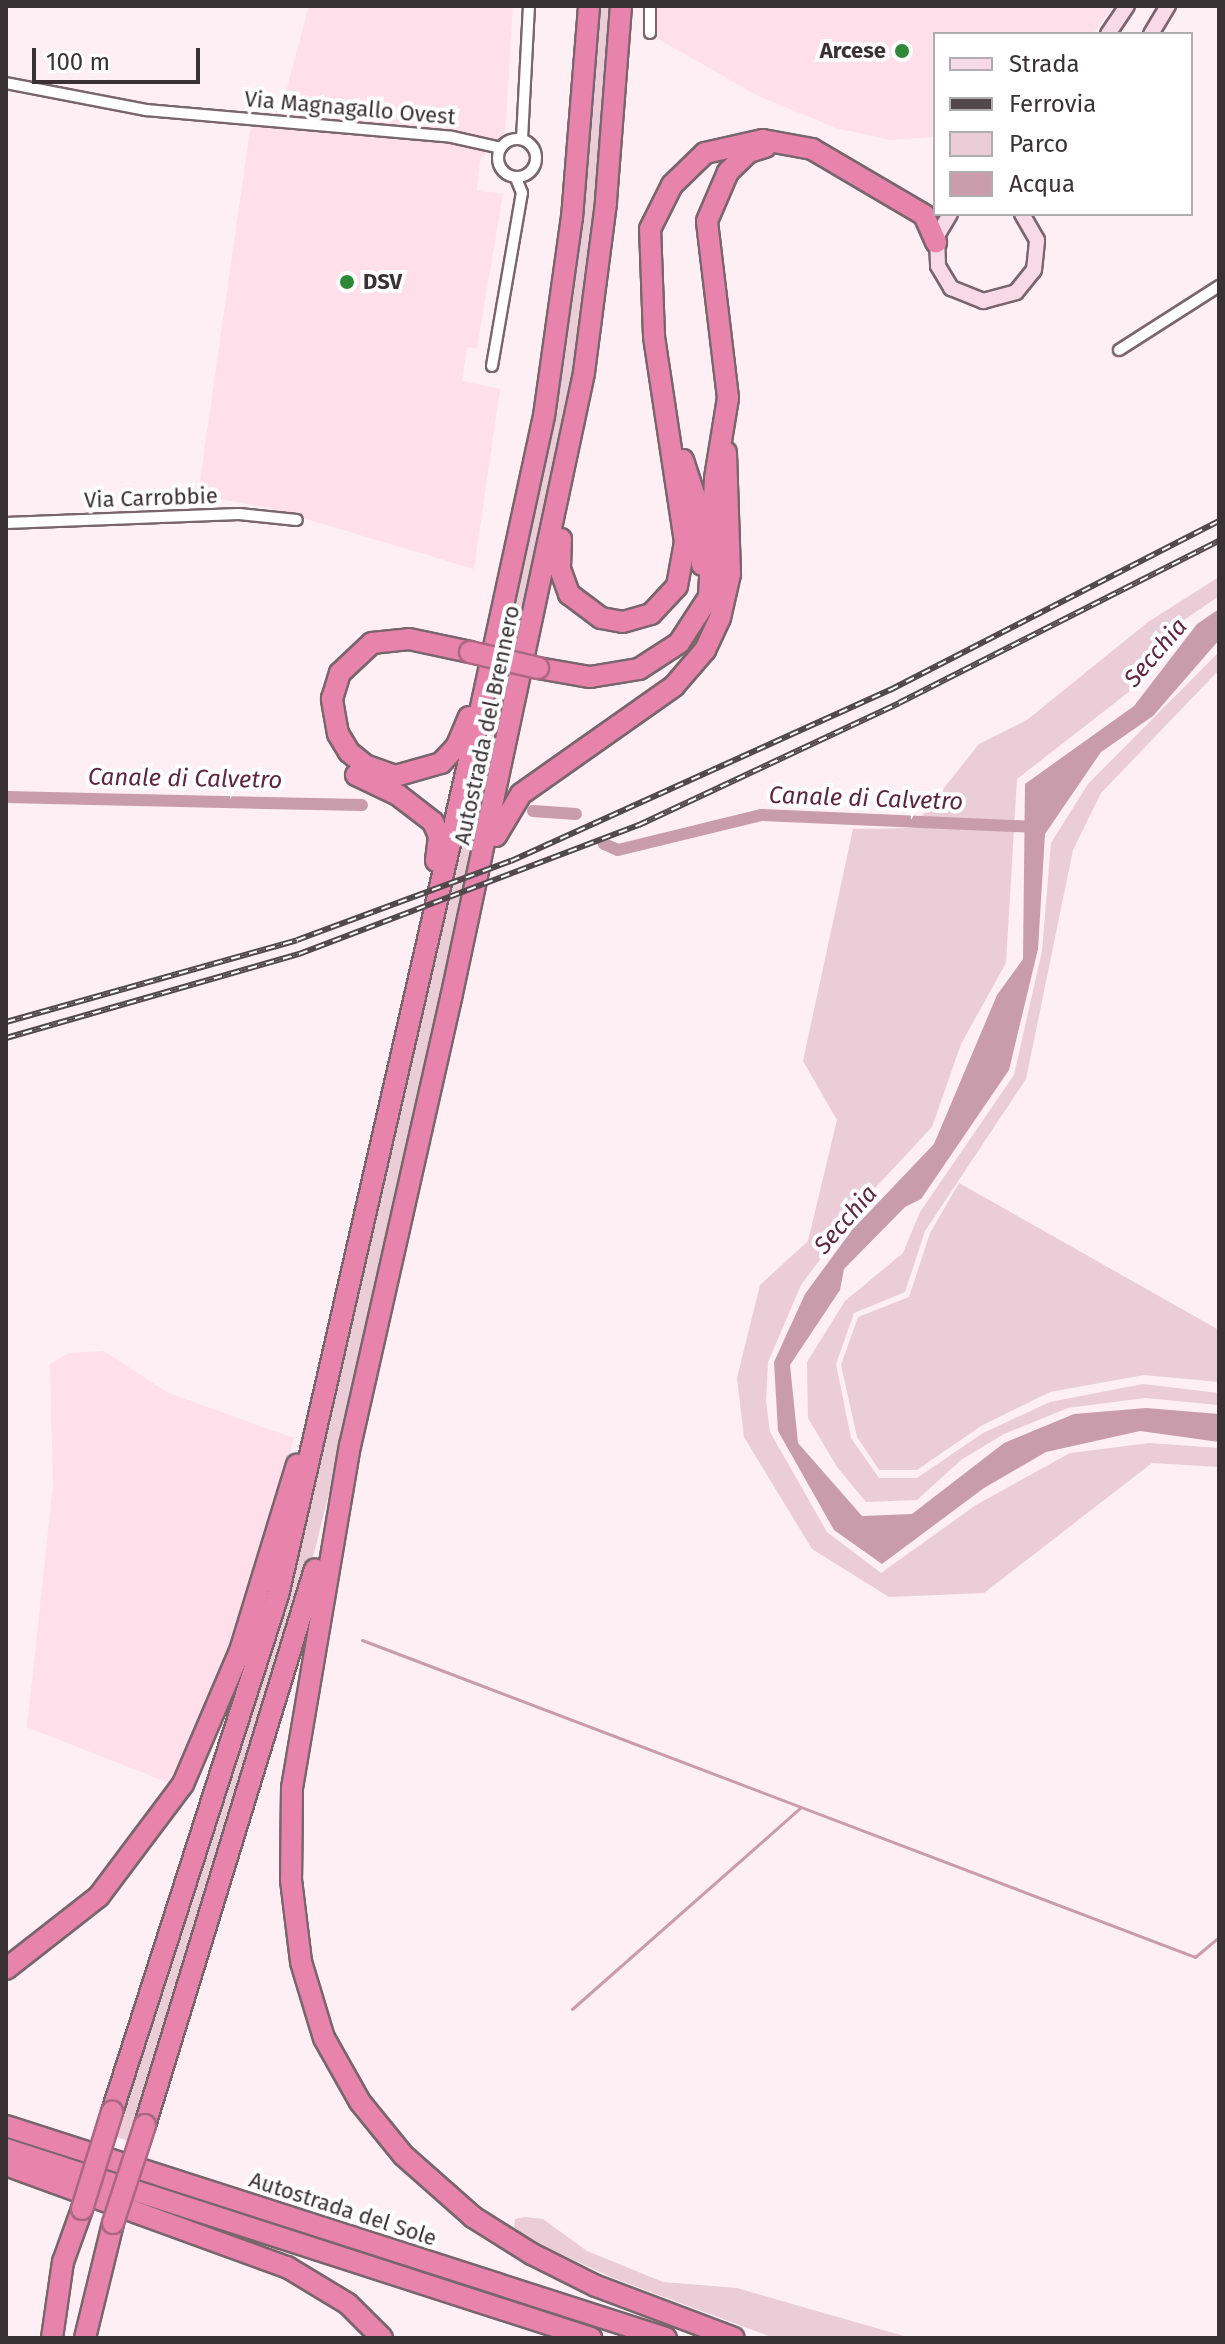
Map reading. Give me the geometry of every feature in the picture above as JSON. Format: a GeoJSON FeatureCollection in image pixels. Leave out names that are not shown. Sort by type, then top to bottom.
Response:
{"type":"FeatureCollection","features":[{"type":"Feature","properties":{"kind":"highway","name":"Autostrada del Brennero"},"geometry":{"type":"LineString","coordinates":[[344,1316],[516,552],[560,313],[582,121],[589,6]]}},
{"type":"Feature","properties":{"kind":"highway","name":"Autostrada del Brennero"},"geometry":{"type":"LineString","coordinates":[[350,1445],[451,998],[584,373],[606,203],[621,6]]}},
{"type":"Feature","properties":{"kind":"highway"},"geometry":{"type":"LineString","coordinates":[[584,373],[584,419],[560,569],[569,594],[601,618],[623,622],[651,614],[673,595],[682,574],[685,542],[649,279],[650,229],[659,205],[684,171],[705,153],[763,140],[793,143],[851,169],[932,214],[936,242]]}},
{"type":"Feature","properties":{"kind":"highway"},"geometry":{"type":"LineString","coordinates":[[423,966],[418,939],[439,836],[421,810],[339,761],[322,728],[320,693],[339,652],[379,627],[407,625],[472,646],[540,661],[590,677],[628,673],[661,658],[689,632],[712,584],[715,478],[724,438],[728,398],[707,221],[715,195],[739,158],[793,143]]}},
{"type":"Feature","properties":{"kind":"highway"},"geometry":{"type":"LineString","coordinates":[[540,661],[589,664],[624,661],[660,643],[692,602],[702,565],[695,496],[664,403]]}},
{"type":"Feature","properties":{"kind":"highway"},"geometry":{"type":"LineString","coordinates":[[451,998],[496,835],[511,807],[538,781],[674,686],[714,633],[731,565],[724,438]]}},
{"type":"Feature","properties":{"kind":"highway"},"geometry":{"type":"LineString","coordinates":[[472,646],[409,639],[383,640],[361,650],[340,673],[332,699],[338,734],[349,752],[365,765],[395,776],[427,771],[449,756],[467,724],[496,601],[516,552]]}},
{"type":"Feature","properties":{"kind":"highway"},"geometry":{"type":"LineString","coordinates":[[6,1969],[99,1896],[164,1814],[198,1754],[258,1595],[344,1316]]}},
{"type":"Feature","properties":{"kind":"highway"},"geometry":{"type":"LineString","coordinates":[[52,2338],[63,2262],[278,1595],[344,1316]]}},
{"type":"Feature","properties":{"kind":"highway"},"geometry":{"type":"LineString","coordinates":[[85,2338],[113,2223],[291,1653],[350,1445]]}},
{"type":"Feature","properties":{"kind":"highway"},"geometry":{"type":"LineString","coordinates":[[350,1445],[306,1692],[291,1811],[296,1926],[324,2038],[348,2084],[386,2137],[473,2217],[596,2286],[734,2338]]}},
{"type":"Feature","properties":{"kind":"highway","name":"Autostrada del Sole"},"geometry":{"type":"LineString","coordinates":[[6,2126],[666,2338]]}},
{"type":"Feature","properties":{"kind":"highway","name":"Autostrada del Sole"},"geometry":{"type":"LineString","coordinates":[[6,2149],[591,2338]]}},
{"type":"Feature","properties":{"kind":"highway"},"geometry":{"type":"LineString","coordinates":[[6,2165],[287,2267],[348,2304],[382,2338]]}},
{"type":"Feature","properties":{"kind":"main road"},"geometry":{"type":"LineString","coordinates":[[1109,32],[1127,6]]}},
{"type":"Feature","properties":{"kind":"main road"},"geometry":{"type":"LineString","coordinates":[[1152,32],[1168,6]]}},
{"type":"Feature","properties":{"kind":"main road"},"geometry":{"type":"LineString","coordinates":[[949,216],[936,242],[938,266],[951,288],[966,297],[991,301],[1016,292],[1029,279],[1038,250],[1034,231],[1023,216]]}},
{"type":"Feature","properties":{"kind":"main road"},"geometry":{"type":"LineString","coordinates":[[1034,231],[1039,216]]}},
{"type":"Feature","properties":{"kind":"street"},"geometry":{"type":"LineString","coordinates":[[522,139],[529,6]]}},
{"type":"Feature","properties":{"kind":"street"},"geometry":{"type":"LineString","coordinates":[[650,6],[650,33]]}},
{"type":"Feature","properties":{"kind":"street","name":"Via Magnagallo Ovest"},"geometry":{"type":"LineString","coordinates":[[6,83],[146,110],[452,137],[501,148]]}},
{"type":"Feature","properties":{"kind":"street"},"geometry":{"type":"LineString","coordinates":[[492,366],[522,193],[516,178],[502,170],[501,148],[522,139]]}},
{"type":"Feature","properties":{"kind":"street"},"geometry":{"type":"LineString","coordinates":[[516,178],[528,174],[536,164],[533,146],[522,139]]}},
{"type":"Feature","properties":{"kind":"street"},"geometry":{"type":"LineString","coordinates":[[1119,350],[1219,286]]}},
{"type":"Feature","properties":{"kind":"street","name":"Via Carrobbie"},"geometry":{"type":"LineString","coordinates":[[6,523],[239,514],[297,520]]}},
{"type":"Feature","properties":{"kind":"shaded area"},"geometry":{"type":"Polygon","coordinates":[[[309,6],[513,6],[505,132],[480,160],[477,190],[503,194],[477,348],[467,347],[462,381],[500,389],[474,569],[266,507],[198,495],[250,130],[283,103],[309,6]]]}},
{"type":"Feature","properties":{"kind":"shaded area"},"geometry":{"type":"Polygon","coordinates":[[[651,6],[1114,6],[1094,32],[933,32],[933,137],[891,140],[836,128],[756,95],[650,34],[651,6]]]}},
{"type":"Feature","properties":{"kind":"shaded area"},"geometry":{"type":"Polygon","coordinates":[[[104,1351],[168,1393],[294,1438],[242,1625],[174,1785],[27,1727],[53,1485],[50,1364],[69,1353],[104,1351]]]}},
{"type":"Feature","properties":{"kind":"green space"},"geometry":{"type":"Polygon","coordinates":[[[594,6],[612,6],[611,27],[592,251],[558,470],[352,1401],[301,1605],[131,2142],[114,2136],[224,1779],[495,681],[594,6]]]}},
{"type":"Feature","properties":{"kind":"green space"},"geometry":{"type":"Polygon","coordinates":[[[1219,577],[1219,596],[1184,620],[1130,691],[1017,779],[1006,963],[961,1044],[932,1127],[864,1200],[801,1285],[768,1362],[766,1401],[770,1432],[827,1532],[881,1573],[976,1505],[1070,1453],[1149,1443],[1219,1448],[1219,1467],[1152,1463],[984,1593],[889,1597],[812,1549],[744,1437],[737,1378],[760,1285],[808,1241],[837,1120],[803,1061],[853,829],[912,828],[979,744],[1027,720],[1148,622],[1219,577]]]}},
{"type":"Feature","properties":{"kind":"green space"},"geometry":{"type":"Polygon","coordinates":[[[1219,652],[1219,670],[1101,793],[1073,850],[1026,1079],[925,1231],[905,1292],[854,1313],[836,1364],[851,1438],[879,1478],[917,1478],[983,1433],[1050,1402],[1143,1384],[1219,1393],[1219,1405],[1145,1398],[1068,1408],[1004,1434],[961,1460],[917,1500],[866,1502],[837,1467],[808,1418],[807,1362],[845,1301],[903,1253],[920,1212],[1014,1075],[1042,951],[1051,843],[1088,784],[1219,652]]]}},
{"type":"Feature","properties":{"kind":"green space"},"geometry":{"type":"Polygon","coordinates":[[[959,1183],[1219,1330],[1219,1382],[1144,1375],[1050,1392],[981,1426],[917,1470],[879,1470],[857,1437],[841,1365],[858,1317],[909,1297],[930,1233],[959,1183]]]}},
{"type":"Feature","properties":{"kind":"green space"},"geometry":{"type":"Polygon","coordinates":[[[515,2219],[543,2219],[587,2251],[663,2282],[737,2288],[911,2338],[774,2338],[613,2278],[528,2239],[514,2227],[515,2219]]]}},
{"type":"Feature","properties":{"kind":"water"},"geometry":{"type":"Polygon","coordinates":[[[1219,609],[1219,640],[1153,716],[1101,752],[1045,834],[1038,949],[1009,1070],[921,1199],[905,1207],[844,1269],[840,1290],[790,1365],[798,1443],[862,1516],[912,1514],[1004,1443],[1074,1414],[1146,1408],[1219,1414],[1219,1442],[1140,1431],[1046,1452],[984,1488],[882,1564],[834,1530],[778,1431],[774,1362],[805,1294],[852,1230],[934,1144],[997,995],[1023,959],[1025,784],[1134,706],[1197,624],[1219,609]]]}},
{"type":"Feature","properties":{"kind":"waterway","name":"Canale di Calvetro"},"geometry":{"type":"LineString","coordinates":[[6,797],[362,805]]}},
{"type":"Feature","properties":{"kind":"waterway","name":"Canale di Calvetro"},"geometry":{"type":"LineString","coordinates":[[533,811],[576,814]]}},
{"type":"Feature","properties":{"kind":"waterway","name":"Canale di Calvetro"},"geometry":{"type":"LineString","coordinates":[[604,844],[618,850],[762,815],[1036,827]]}},
{"type":"Feature","properties":{"kind":"waterway"},"geometry":{"type":"LineString","coordinates":[[362,1640],[1195,1957],[1219,1937]]}},
{"type":"Feature","properties":{"kind":"waterway"},"geometry":{"type":"LineString","coordinates":[[572,2009],[800,1808]]}},
{"type":"Feature","properties":{"kind":"railway"},"geometry":{"type":"LineString","coordinates":[[6,1022],[297,940],[511,861],[890,690],[1219,521]]}},
{"type":"Feature","properties":{"kind":"railway"},"geometry":{"type":"LineString","coordinates":[[6,1038],[299,954],[639,825],[899,703],[1219,541]]}},
{"type":"Feature","properties":{"kind":"place","name":"Arcese"},"geometry":{"type":"Point","coordinates":[902,51]}},
{"type":"Feature","properties":{"kind":"place","name":"DSV"},"geometry":{"type":"Point","coordinates":[347,282]}},
{"type":"Feature","properties":{"kind":"water label","name":"Secchia"},"geometry":{"type":"Point","coordinates":[1156,653]}},
{"type":"Feature","properties":{"kind":"water label","name":"Secchia"},"geometry":{"type":"Point","coordinates":[846,1220]}}]}
